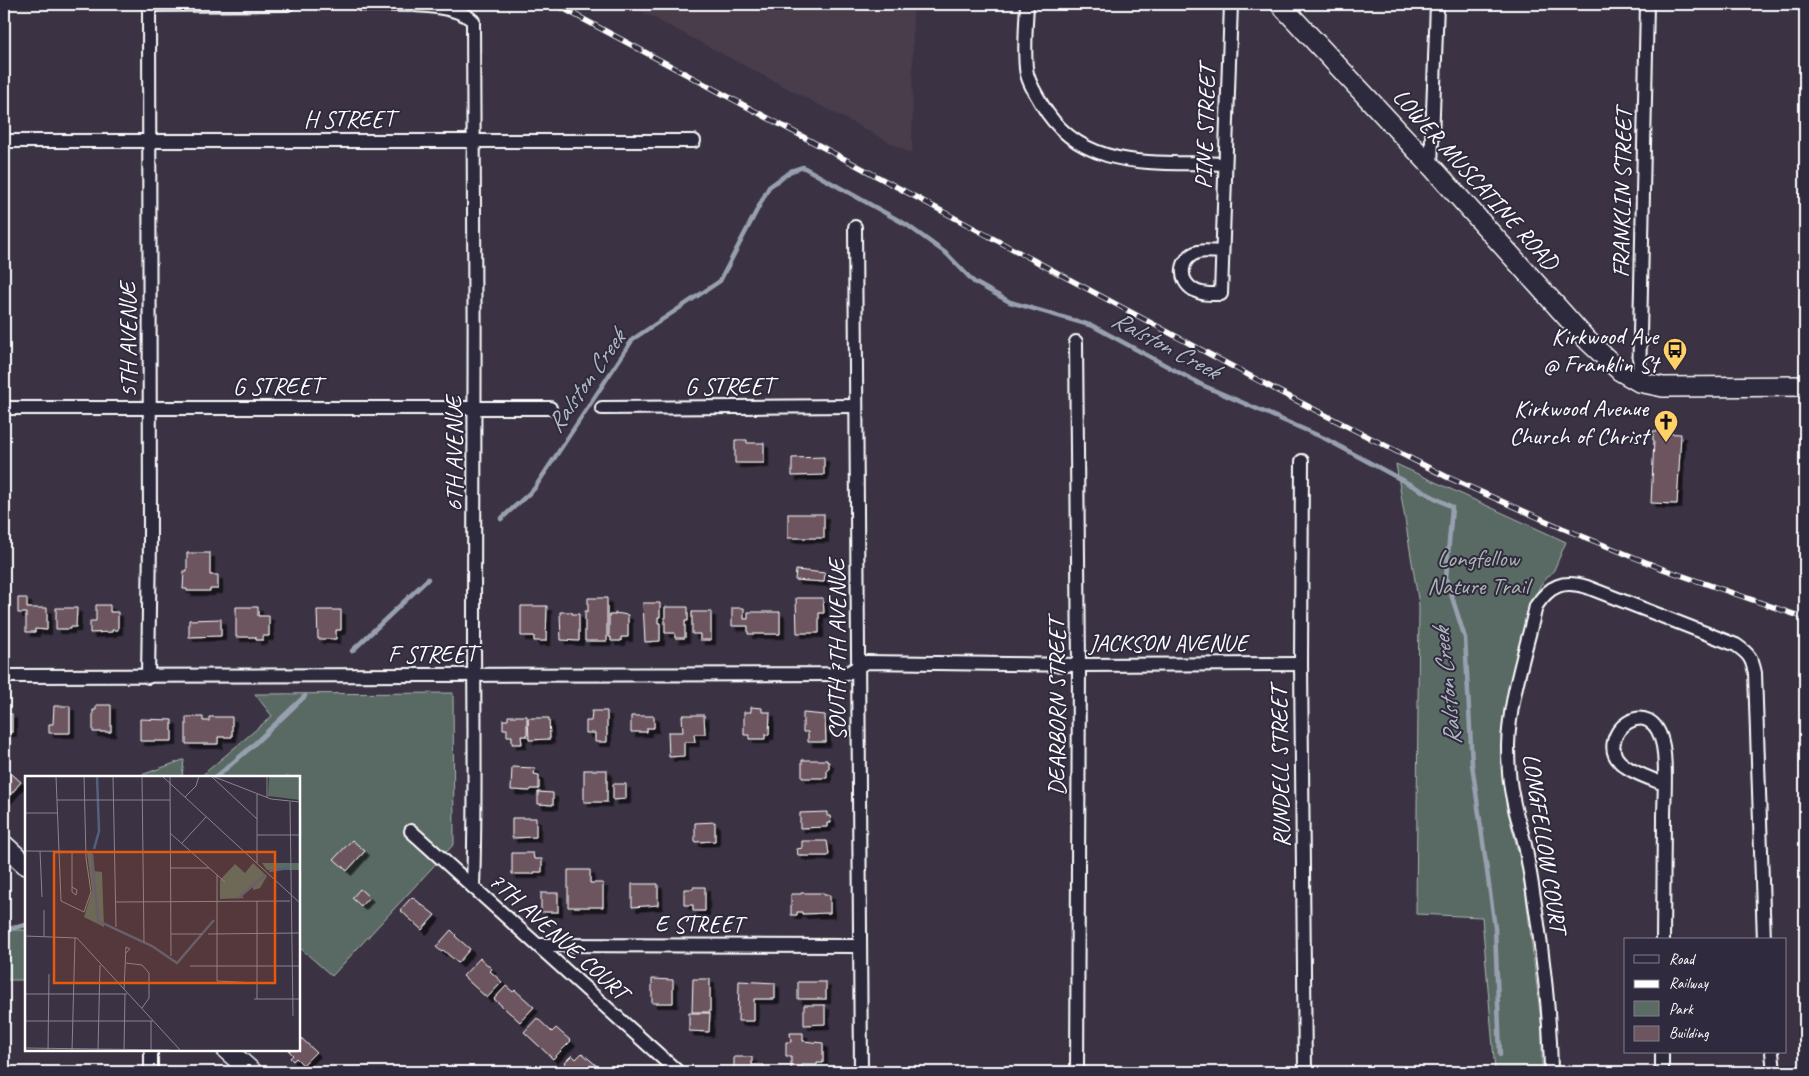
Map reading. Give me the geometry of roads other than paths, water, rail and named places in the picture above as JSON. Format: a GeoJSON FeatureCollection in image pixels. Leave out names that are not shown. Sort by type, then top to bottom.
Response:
{"type":"FeatureCollection","features":[{"type":"Feature","properties":{"kind":"main road","name":"LOWER MUSCATINE ROAD"},"geometry":{"type":"LineString","coordinates":[[1280,4],[1431,166],[1588,340],[1620,371],[1639,382]]}},
{"type":"Feature","properties":{"kind":"main road"},"geometry":{"type":"LineString","coordinates":[[1639,382],[1663,387],[1805,386]]}},
{"type":"Feature","properties":{"kind":"main road"},"geometry":{"type":"LineString","coordinates":[[4,845],[25,864]]}},
{"type":"Feature","properties":{"kind":"main road"},"geometry":{"type":"LineString","coordinates":[[228,1051],[252,1072]]}},
{"type":"Feature","properties":{"kind":"street"},"geometry":{"type":"LineString","coordinates":[[149,5],[288,4]]}},
{"type":"Feature","properties":{"kind":"street","name":"6TH AVENUE"},"geometry":{"type":"LineString","coordinates":[[360,4],[449,6],[469,15],[473,21],[476,810],[473,887]]}},
{"type":"Feature","properties":{"kind":"street"},"geometry":{"type":"LineString","coordinates":[[1027,4],[1026,70],[1030,83],[1049,117],[1074,140],[1092,150],[1123,160],[1224,164]]}},
{"type":"Feature","properties":{"kind":"street","name":"PINE STREET"},"geometry":{"type":"LineString","coordinates":[[1222,252],[1231,4]]}},
{"type":"Feature","properties":{"kind":"street"},"geometry":{"type":"LineString","coordinates":[[1431,166],[1437,4]]}},
{"type":"Feature","properties":{"kind":"street","name":"FRANKLIN STREET"},"geometry":{"type":"LineString","coordinates":[[1639,382],[1647,4]]}},
{"type":"Feature","properties":{"kind":"street","name":"5TH AVENUE"},"geometry":{"type":"LineString","coordinates":[[148,677],[150,408],[149,5]]}},
{"type":"Feature","properties":{"kind":"street","name":"H STREET"},"geometry":{"type":"LineString","coordinates":[[4,141],[474,140],[694,142]]}},
{"type":"Feature","properties":{"kind":"street","name":"SOUTH 7TH AVENUE"},"geometry":{"type":"LineString","coordinates":[[855,227],[861,1072]]}},
{"type":"Feature","properties":{"kind":"street","name":"DEARBORN STREET"},"geometry":{"type":"LineString","coordinates":[[1076,342],[1078,665],[1077,1072]]}},
{"type":"Feature","properties":{"kind":"street","name":"G STREET"},"geometry":{"type":"LineString","coordinates":[[602,408],[856,406]]}},
{"type":"Feature","properties":{"kind":"street","name":"G STREET"},"geometry":{"type":"LineString","coordinates":[[4,408],[550,408]]}},
{"type":"Feature","properties":{"kind":"street","name":"RUNDELL STREET"},"geometry":{"type":"LineString","coordinates":[[1302,461],[1301,664],[1305,1072]]}},
{"type":"Feature","properties":{"kind":"street","name":"LONGFELLOW COURT"},"geometry":{"type":"LineString","coordinates":[[1550,1072],[1550,1025],[1530,872],[1524,837],[1513,800],[1508,764],[1508,744],[1515,693],[1536,606],[1543,595],[1552,588],[1564,584],[1576,584],[1587,587],[1736,645],[1752,659],[1755,673],[1764,938]]}},
{"type":"Feature","properties":{"kind":"street","name":"JACKSON AVENUE"},"geometry":{"type":"LineString","coordinates":[[858,668],[866,662],[1078,665],[1301,664]]}},
{"type":"Feature","properties":{"kind":"street","name":"F STREET"},"geometry":{"type":"LineString","coordinates":[[4,676],[846,674],[858,668]]}},
{"type":"Feature","properties":{"kind":"street"},"geometry":{"type":"LineString","coordinates":[[1663,938],[1664,784],[1664,751],[1661,735],[1656,726],[1638,719],[1629,720],[1617,733],[1615,742],[1615,752],[1620,762],[1630,769],[1664,784]]}},
{"type":"Feature","properties":{"kind":"street","name":"7TH AVENUE COURT"},"geometry":{"type":"LineString","coordinates":[[411,830],[678,1072]]}},
{"type":"Feature","properties":{"kind":"street","name":"E STREET"},"geometry":{"type":"LineString","coordinates":[[539,945],[860,946]]}},
{"type":"Feature","properties":{"kind":"street"},"geometry":{"type":"LineString","coordinates":[[151,1051],[151,1072]]}},
{"type":"Feature","properties":{"kind":"street"},"geometry":{"type":"LineString","coordinates":[[1662,1054],[1662,1072]]}},
{"type":"Feature","properties":{"kind":"street"},"geometry":{"type":"LineString","coordinates":[[1772,1054],[1774,1072]]}},
{"type":"Feature","properties":{"kind":"waterway","name":"Ralston Creek"},"geometry":{"type":"LineString","coordinates":[[501,519],[534,489],[633,339],[720,281],[769,187],[791,171],[803,167],[907,225],[947,254],[974,282],[1010,302],[1093,326],[1202,385],[1324,438],[1452,507],[1446,578],[1465,638],[1472,764],[1495,928],[1500,1055]]}},
{"type":"Feature","properties":{"kind":"waterway","name":"Ralston Creek"},"geometry":{"type":"LineString","coordinates":[[352,651],[428,579]]}},
{"type":"Feature","properties":{"kind":"waterway","name":"Ralston Creek"},"geometry":{"type":"LineString","coordinates":[[217,776],[305,696]]}},
{"type":"Feature","properties":{"kind":"waterway","name":"Ralston Creek"},"geometry":{"type":"LineString","coordinates":[[4,930],[25,925]]}},
{"type":"Feature","properties":{"kind":"railway"},"geometry":{"type":"LineString","coordinates":[[555,4],[1280,392],[1447,477],[1562,528],[1663,569],[1805,618]]}},
{"type":"Feature","properties":{"kind":"place","name":"Kirkwood Ave @ Franklin St"},"geometry":{"type":"Point","coordinates":[1675,371]}},
{"type":"Feature","properties":{"kind":"place","name":"Kirkwood Avenue Church of Christ"},"geometry":{"type":"Point","coordinates":[1666,443]}},
{"type":"Feature","properties":{"kind":"park label","name":"Longfellow Nature Trail"},"geometry":{"type":"Point","coordinates":[1478,572]}}]}
